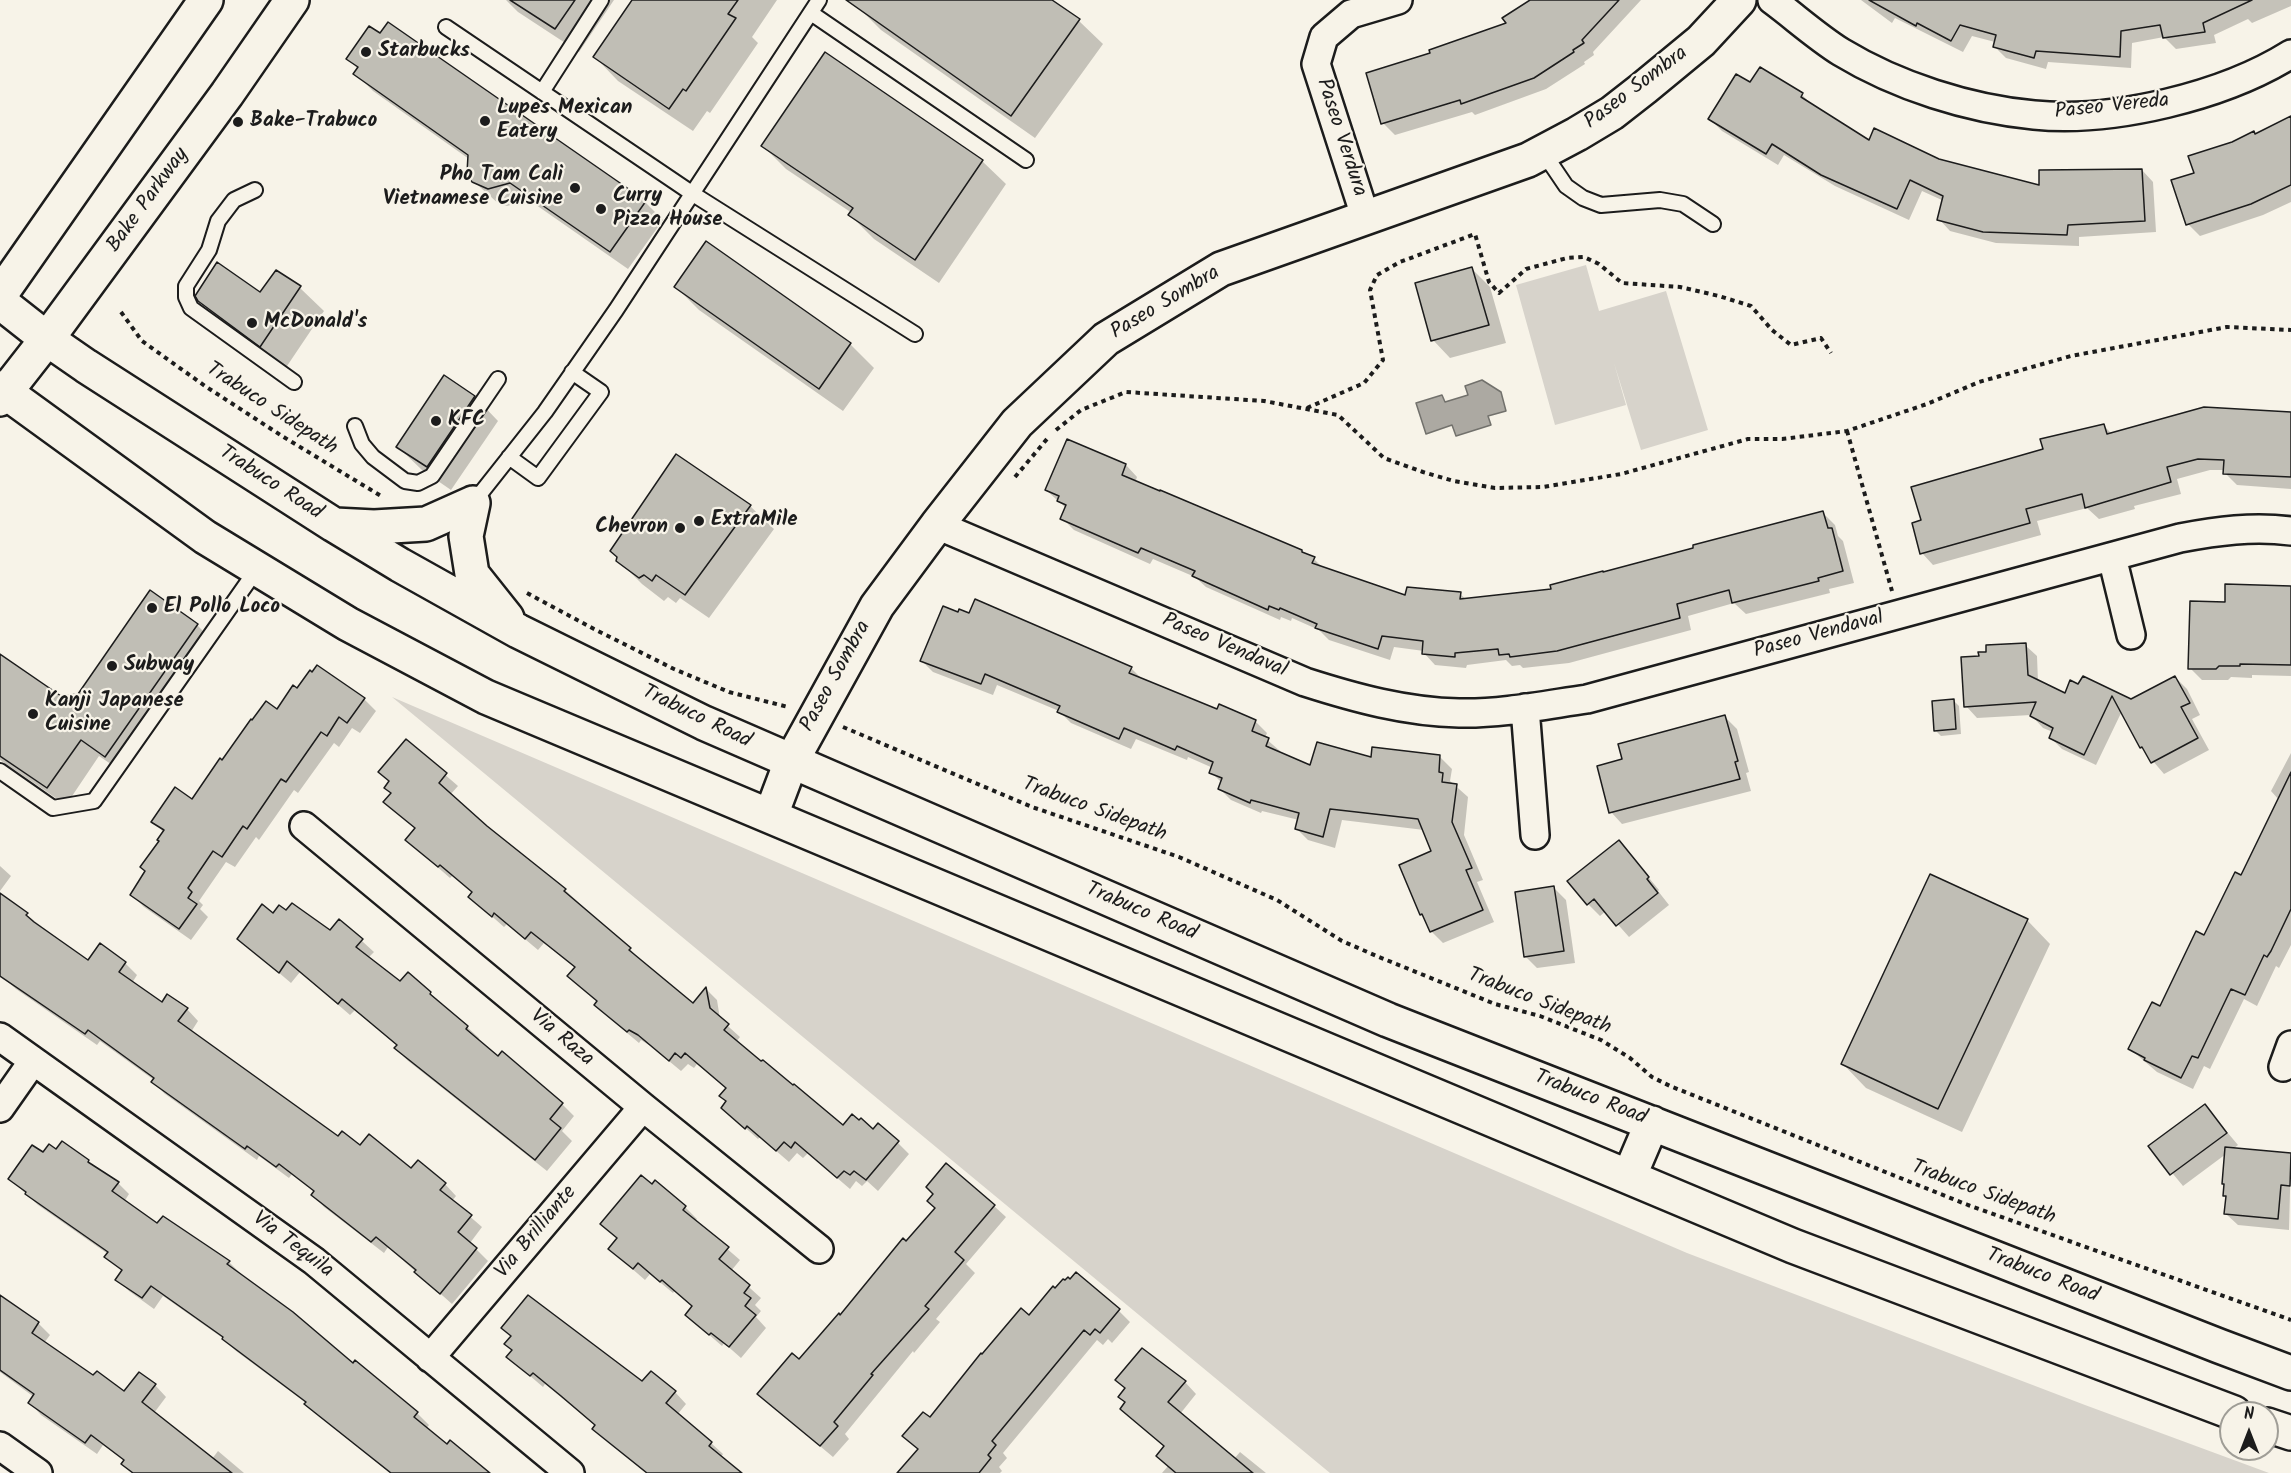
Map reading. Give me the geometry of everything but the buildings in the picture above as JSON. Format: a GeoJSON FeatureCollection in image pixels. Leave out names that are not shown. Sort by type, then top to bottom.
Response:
{"type":"FeatureCollection","features":[{"type":"Feature","properties":{"kind":"main road"},"geometry":{"type":"LineString","coordinates":[[0,295],[206,0]]}},
{"type":"Feature","properties":{"kind":"main road","name":"Bake Parkway"},"geometry":{"type":"LineString","coordinates":[[2,393],[47,339],[227,94],[292,0]]}},
{"type":"Feature","properties":{"kind":"main road","name":"Paseo Sombra"},"geometry":{"type":"LineString","coordinates":[[771,815],[791,762],[877,606],[1017,423],[1106,339],[1221,269],[1542,152],[1612,113],[1701,40],[1739,0]]}},
{"type":"Feature","properties":{"kind":"main road","name":"Trabuco Road"},"geometry":{"type":"LineString","coordinates":[[0,302],[47,339],[400,566],[518,631],[704,723],[1388,1020],[2196,1338],[2291,1373]]}},
{"type":"Feature","properties":{"kind":"main road"},"geometry":{"type":"LineString","coordinates":[[2,393],[205,537],[348,624],[486,697],[1793,1246],[2219,1407]]}},
{"type":"Feature","properties":{"kind":"main road"},"geometry":{"type":"LineString","coordinates":[[334,525],[374,527],[426,524],[473,503]]}},
{"type":"Feature","properties":{"kind":"main road"},"geometry":{"type":"LineString","coordinates":[[473,503],[466,536],[472,574],[518,631]]}},
{"type":"Feature","properties":{"kind":"main road"},"geometry":{"type":"LineString","coordinates":[[1629,1177],[1652,1123]]}},
{"type":"Feature","properties":{"kind":"street","name":"Paseo Verdura"},"geometry":{"type":"LineString","coordinates":[[1365,216],[1316,64],[1324,37],[1351,14],[1398,0]]}},
{"type":"Feature","properties":{"kind":"street","name":"Paseo Vereda"},"geometry":{"type":"LineString","coordinates":[[1772,0],[1841,51],[1894,78],[1964,103],[2035,116],[2080,116],[2170,103],[2215,91],[2268,69],[2291,54]]}},
{"type":"Feature","properties":{"kind":"street","name":"Paseo Vendaval"},"geometry":{"type":"LineString","coordinates":[[937,525],[1305,682],[1351,697],[1405,709],[1460,714],[1587,699],[2180,538],[2213,531],[2274,529],[2291,531]]}},
{"type":"Feature","properties":{"kind":"street"},"geometry":{"type":"LineString","coordinates":[[2112,557],[2131,635]]}},
{"type":"Feature","properties":{"kind":"street"},"geometry":{"type":"LineString","coordinates":[[1525,708],[1535,835]]}},
{"type":"Feature","properties":{"kind":"street","name":"Via Raza"},"geometry":{"type":"LineString","coordinates":[[304,826],[819,1250]]}},
{"type":"Feature","properties":{"kind":"street","name":"Via Tequila"},"geometry":{"type":"LineString","coordinates":[[0,1037],[314,1261],[570,1473]]}},
{"type":"Feature","properties":{"kind":"street"},"geometry":{"type":"LineString","coordinates":[[0,1108],[33,1061]]}},
{"type":"Feature","properties":{"kind":"street","name":"Via Brilliante"},"geometry":{"type":"LineString","coordinates":[[430,1358],[643,1107]]}},
{"type":"Feature","properties":{"kind":"street"},"geometry":{"type":"LineString","coordinates":[[0,1446],[38,1473]]}},
{"type":"Feature","properties":{"kind":"lane"},"geometry":{"type":"LineString","coordinates":[[542,92],[601,0]]}},
{"type":"Feature","properties":{"kind":"lane"},"geometry":{"type":"LineString","coordinates":[[473,503],[572,372],[693,194],[819,0]]}},
{"type":"Feature","properties":{"kind":"lane"},"geometry":{"type":"LineString","coordinates":[[810,13],[1026,160]]}},
{"type":"Feature","properties":{"kind":"lane"},"geometry":{"type":"LineString","coordinates":[[446,27],[693,194],[915,334]]}},
{"type":"Feature","properties":{"kind":"lane"},"geometry":{"type":"LineString","coordinates":[[1542,152],[1566,186],[1583,198],[1602,205],[1660,200],[1683,204],[1713,224]]}},
{"type":"Feature","properties":{"kind":"lane"},"geometry":{"type":"LineString","coordinates":[[255,190],[234,200],[218,221],[209,250],[186,286],[186,297],[191,308],[294,382]]}},
{"type":"Feature","properties":{"kind":"lane"},"geometry":{"type":"LineString","coordinates":[[509,457],[538,478],[601,392],[572,372]]}},
{"type":"Feature","properties":{"kind":"lane"},"geometry":{"type":"LineString","coordinates":[[355,426],[362,444],[373,457],[405,481],[418,483],[432,476],[498,379]]}},
{"type":"Feature","properties":{"kind":"lane"},"geometry":{"type":"LineString","coordinates":[[0,771],[53,808],[94,801],[257,569]]}},
{"type":"Feature","properties":{"kind":"path"},"geometry":{"type":"LineString","coordinates":[[1306,409],[1365,383],[1383,360],[1370,290],[1377,275],[1400,262],[1475,234],[1489,282],[1499,293],[1526,269],[1567,258],[1584,257],[1599,264],[1622,283],[1680,287],[1751,306],[1772,330],[1791,345],[1821,338],[1831,353]]}},
{"type":"Feature","properties":{"kind":"path","name":"Trabuco Sidepath"},"geometry":{"type":"LineString","coordinates":[[121,312],[142,341],[205,386],[390,502]]}},
{"type":"Feature","properties":{"kind":"path"},"geometry":{"type":"LineString","coordinates":[[1012,482],[1049,436],[1081,410],[1126,392],[1263,401],[1338,415],[1384,458],[1423,472],[1495,488],[1543,487],[1621,474],[1748,439],[1782,439],[1847,431],[1927,404],[1979,382],[2071,356],[2227,327],[2291,330]]}},
{"type":"Feature","properties":{"kind":"path"},"geometry":{"type":"LineString","coordinates":[[1847,431],[1898,614]]}},
{"type":"Feature","properties":{"kind":"path"},"geometry":{"type":"LineString","coordinates":[[522,590],[674,669],[729,692],[772,702]]}},
{"type":"Feature","properties":{"kind":"path","name":"Trabuco Sidepath"},"geometry":{"type":"LineString","coordinates":[[847,728],[1032,807],[1179,857],[1277,900],[1342,940],[1378,957],[1495,1004],[1540,1016],[1602,1040],[1630,1058],[1652,1077],[1670,1086],[1968,1205],[2291,1320]]}},
{"type":"Feature","properties":{"kind":"shaded area"},"geometry":{"type":"Polygon","coordinates":[[[1586,265],[1599,311],[1666,291],[1708,430],[1641,450],[1614,363],[1626,405],[1555,425],[1516,285],[1586,265]]]}},
{"type":"Feature","properties":{"kind":"shaded area"},"geometry":{"type":"Polygon","coordinates":[[[1482,380],[1501,392],[1506,411],[1488,416],[1491,425],[1456,436],[1452,425],[1426,434],[1416,403],[1442,395],[1445,402],[1468,395],[1465,386],[1482,380]]]}},
{"type":"Feature","properties":{"kind":"shaded area"},"geometry":{"type":"Polygon","coordinates":[[[392,697],[1687,1253],[2219,1455],[2219,1461],[2237,1461],[2269,1473],[1330,1473],[392,697]]]}},
{"type":"Feature","properties":{"kind":"place","name":"Starbucks"},"geometry":{"type":"Point","coordinates":[366,52]}},
{"type":"Feature","properties":{"kind":"place","name":"Lupes Mexican Eatery"},"geometry":{"type":"Point","coordinates":[485,121]}},
{"type":"Feature","properties":{"kind":"place","name":"Bake-Trabuco"},"geometry":{"type":"Point","coordinates":[238,122]}},
{"type":"Feature","properties":{"kind":"place","name":"Pho Tam Cali Vietnamese Cuisine"},"geometry":{"type":"Point","coordinates":[575,188]}},
{"type":"Feature","properties":{"kind":"place","name":"Curry Pizza House"},"geometry":{"type":"Point","coordinates":[601,209]}},
{"type":"Feature","properties":{"kind":"place","name":"McDonald's"},"geometry":{"type":"Point","coordinates":[252,323]}},
{"type":"Feature","properties":{"kind":"place","name":"KFC"},"geometry":{"type":"Point","coordinates":[436,421]}},
{"type":"Feature","properties":{"kind":"place","name":"ExtraMile"},"geometry":{"type":"Point","coordinates":[699,521]}},
{"type":"Feature","properties":{"kind":"place","name":"Chevron"},"geometry":{"type":"Point","coordinates":[680,528]}},
{"type":"Feature","properties":{"kind":"place","name":"El Pollo Loco"},"geometry":{"type":"Point","coordinates":[152,608]}},
{"type":"Feature","properties":{"kind":"place","name":"Subway"},"geometry":{"type":"Point","coordinates":[112,666]}},
{"type":"Feature","properties":{"kind":"place","name":"Kanji Japanese Cuisine"},"geometry":{"type":"Point","coordinates":[33,714]}}]}
